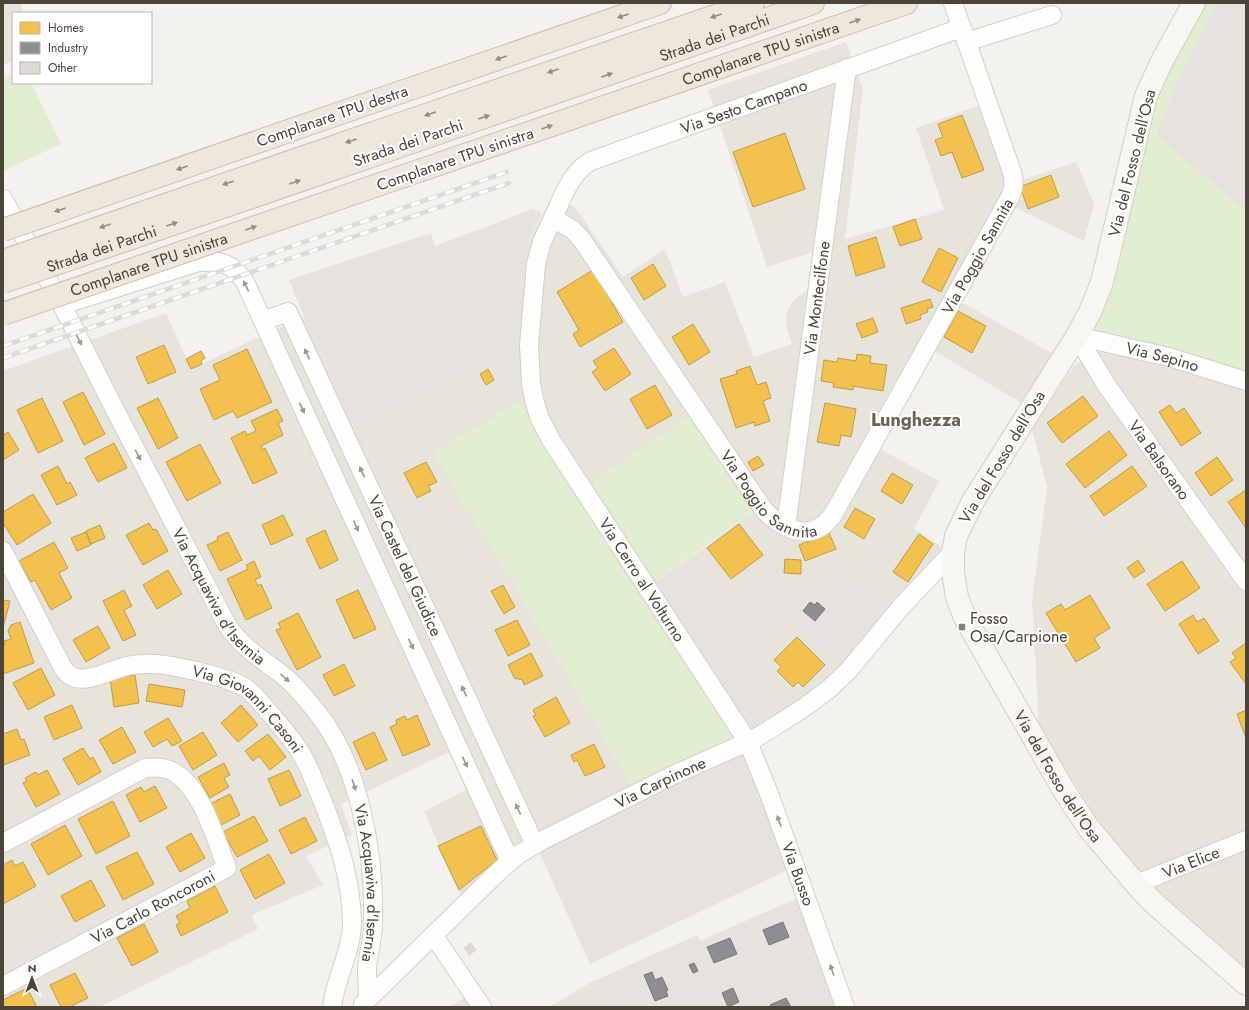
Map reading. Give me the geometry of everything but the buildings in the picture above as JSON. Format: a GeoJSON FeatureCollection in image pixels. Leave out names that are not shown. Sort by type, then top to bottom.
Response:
{"type":"FeatureCollection","features":[{"type":"Feature","properties":{"kind":"highway","name":"Complanare TPU destra"},"geometry":{"type":"LineString","coordinates":[[3,230],[660,3]]}},
{"type":"Feature","properties":{"kind":"highway","name":"Strada dei Parchi"},"geometry":{"type":"LineString","coordinates":[[3,261],[753,3]]}},
{"type":"Feature","properties":{"kind":"highway","name":"Strada dei Parchi"},"geometry":{"type":"LineString","coordinates":[[3,282],[813,3]]}},
{"type":"Feature","properties":{"kind":"highway","name":"Complanare TPU sinistra"},"geometry":{"type":"LineString","coordinates":[[3,314],[906,3]]}},
{"type":"Feature","properties":{"kind":"street","name":"Via del Fosso dell'Osa"},"geometry":{"type":"LineString","coordinates":[[1194,3],[1162,61],[1146,96],[1106,266],[1094,302],[1078,336],[967,513],[956,536],[953,552],[953,572],[955,589],[970,628],[1074,807],[1136,884],[1156,905],[1246,984]]}},
{"type":"Feature","properties":{"kind":"street","name":"Via Poggio Sannita"},"geometry":{"type":"LineString","coordinates":[[553,218],[573,230],[582,240],[755,498],[769,514],[786,527],[794,530],[809,532],[823,526],[832,517],[1011,196],[1014,186],[1012,172],[954,5]]}},
{"type":"Feature","properties":{"kind":"street","name":"Via Sesto Campano"},"geometry":{"type":"LineString","coordinates":[[553,218],[572,179],[580,169],[591,160],[847,68],[964,35],[1052,15]]}},
{"type":"Feature","properties":{"kind":"street","name":"Via Montecilfone"},"geometry":{"type":"LineString","coordinates":[[786,527],[847,68]]}},
{"type":"Feature","properties":{"kind":"street","name":"Via Acquaviva d'Isernia"},"geometry":{"type":"LineString","coordinates":[[3,199],[62,305],[112,406],[227,625],[247,649],[285,678],[301,693],[325,722],[339,748],[358,799],[371,866],[373,922],[364,1003]]}},
{"type":"Feature","properties":{"kind":"street","name":"Via Cerro al Volturno"},"geometry":{"type":"LineString","coordinates":[[553,218],[542,242],[536,264],[529,339],[531,384],[539,417],[551,440],[748,742]]}},
{"type":"Feature","properties":{"kind":"street","name":"Via Castel del Giudice"},"geometry":{"type":"LineString","coordinates":[[62,305],[199,262],[214,260],[227,264],[238,272],[245,282],[510,860]]}},
{"type":"Feature","properties":{"kind":"street","name":"Via Castel del Giudice"},"geometry":{"type":"LineString","coordinates":[[263,321],[288,312],[534,844]]}},
{"type":"Feature","properties":{"kind":"street","name":"Via Sepino"},"geometry":{"type":"LineString","coordinates":[[1078,336],[1169,357],[1246,380]]}},
{"type":"Feature","properties":{"kind":"street","name":"Via Balsorano"},"geometry":{"type":"LineString","coordinates":[[1078,336],[1106,386],[1246,581]]}},
{"type":"Feature","properties":{"kind":"street","name":"Via Giovanni Casoni"},"geometry":{"type":"LineString","coordinates":[[3,551],[63,668],[68,674],[85,680],[131,665],[156,664],[222,678],[240,685],[250,692],[292,740],[302,754],[311,773],[341,850],[349,884],[351,937],[348,952],[335,990],[332,1007]]}},
{"type":"Feature","properties":{"kind":"street","name":"Via Carpinone"},"geometry":{"type":"LineString","coordinates":[[364,1003],[510,860],[534,844],[593,814],[662,780],[748,742],[788,718],[824,693],[843,677],[867,650],[901,606],[953,552]]}},
{"type":"Feature","properties":{"kind":"street","name":"Via Busso"},"geometry":{"type":"LineString","coordinates":[[748,742],[770,796],[845,1007]]}},
{"type":"Feature","properties":{"kind":"street","name":"Via Carlo Roncoroni"},"geometry":{"type":"LineString","coordinates":[[3,843],[145,768],[158,767],[172,771],[188,784],[203,807],[227,868],[3,986]]}},
{"type":"Feature","properties":{"kind":"street","name":"Via Elice"},"geometry":{"type":"LineString","coordinates":[[1136,884],[1246,840]]}},
{"type":"Feature","properties":{"kind":"street"},"geometry":{"type":"LineString","coordinates":[[434,936],[482,1007]]}},
{"type":"Feature","properties":{"kind":"shaded area"},"geometry":{"type":"Polygon","coordinates":[[[3,3],[20,3],[24,12],[12,12],[12,60],[3,65],[3,3]]]}},
{"type":"Feature","properties":{"kind":"shaded area"},"geometry":{"type":"Polygon","coordinates":[[[1217,3],[1246,3],[1246,211],[1156,136],[1172,93],[1217,3]]]}},
{"type":"Feature","properties":{"kind":"shaded area"},"geometry":{"type":"Polygon","coordinates":[[[846,42],[863,89],[845,239],[944,210],[916,128],[994,100],[1022,180],[1076,162],[1094,204],[1084,241],[1014,207],[962,302],[1060,358],[1028,407],[933,350],[878,448],[939,481],[914,529],[950,552],[889,617],[869,584],[778,594],[780,566],[735,603],[697,553],[758,508],[575,493],[525,414],[521,402],[434,453],[461,500],[490,544],[634,789],[463,900],[424,811],[466,790],[449,752],[341,804],[352,835],[306,856],[323,885],[252,915],[258,929],[100,1007],[3,1007],[3,371],[166,313],[191,369],[304,316],[356,425],[405,402],[490,356],[521,401],[520,387],[525,273],[528,243],[550,201],[574,206],[623,277],[665,249],[683,297],[725,282],[754,357],[792,344],[786,325],[787,312],[793,301],[807,290],[813,252],[767,267],[708,90],[846,42]]]}},
{"type":"Feature","properties":{"kind":"shaded area"},"geometry":{"type":"Polygon","coordinates":[[[533,209],[542,213],[528,243],[522,338],[521,401],[490,356],[405,402],[356,425],[304,316],[289,280],[431,233],[435,246],[533,209]]]}},
{"type":"Feature","properties":{"kind":"shaded area"},"geometry":{"type":"Polygon","coordinates":[[[1101,347],[1246,385],[1246,969],[1134,869],[1089,807],[1039,726],[1032,601],[1047,487],[1032,429],[1073,367],[1101,347]]]}},
{"type":"Feature","properties":{"kind":"shaded area"},"geometry":{"type":"Polygon","coordinates":[[[697,553],[735,602],[780,565],[778,594],[869,584],[889,617],[851,663],[774,616],[759,733],[751,733],[654,583],[697,553]]]}},
{"type":"Feature","properties":{"kind":"shaded area"},"geometry":{"type":"Polygon","coordinates":[[[774,616],[851,663],[759,733],[774,616]]]}},
{"type":"Feature","properties":{"kind":"shaded area"},"geometry":{"type":"Polygon","coordinates":[[[747,746],[792,868],[590,964],[537,847],[747,746]]]}},
{"type":"Feature","properties":{"kind":"shaded area"},"geometry":{"type":"Polygon","coordinates":[[[802,896],[841,1007],[607,1007],[596,980],[697,935],[700,941],[802,896]]]}},
{"type":"Feature","properties":{"kind":"shaded area"},"geometry":{"type":"Polygon","coordinates":[[[596,979],[607,1007],[549,1007],[596,979]]]}},
{"type":"Feature","properties":{"kind":"shaded area"},"geometry":{"type":"Polygon","coordinates":[[[472,993],[482,1007],[450,1007],[472,993]]]}},
{"type":"Feature","properties":{"kind":"green space"},"geometry":{"type":"Polygon","coordinates":[[[1194,3],[1217,3],[1172,93],[1156,135],[1246,211],[1246,383],[1077,336],[1135,143],[1194,3]]]}},
{"type":"Feature","properties":{"kind":"green space"},"geometry":{"type":"Polygon","coordinates":[[[12,74],[12,84],[31,84],[61,144],[3,171],[3,78],[12,74]]]}},
{"type":"Feature","properties":{"kind":"green space"},"geometry":{"type":"Polygon","coordinates":[[[521,401],[525,414],[575,493],[695,413],[758,508],[654,583],[751,733],[634,789],[490,544],[461,500],[434,453],[521,401]]]}},
{"type":"Feature","properties":{"kind":"railway"},"geometry":{"type":"LineString","coordinates":[[3,346],[507,172]]}},
{"type":"Feature","properties":{"kind":"railway"},"geometry":{"type":"LineString","coordinates":[[3,358],[509,183]]}},
{"type":"Feature","properties":{"kind":"place","name":"Fosso Osa/Carpione"},"geometry":{"type":"Point","coordinates":[962,627]}},
{"type":"Feature","properties":{"kind":"district","name":"Lunghezza"},"geometry":{"type":"Point","coordinates":[916,420]}}]}
